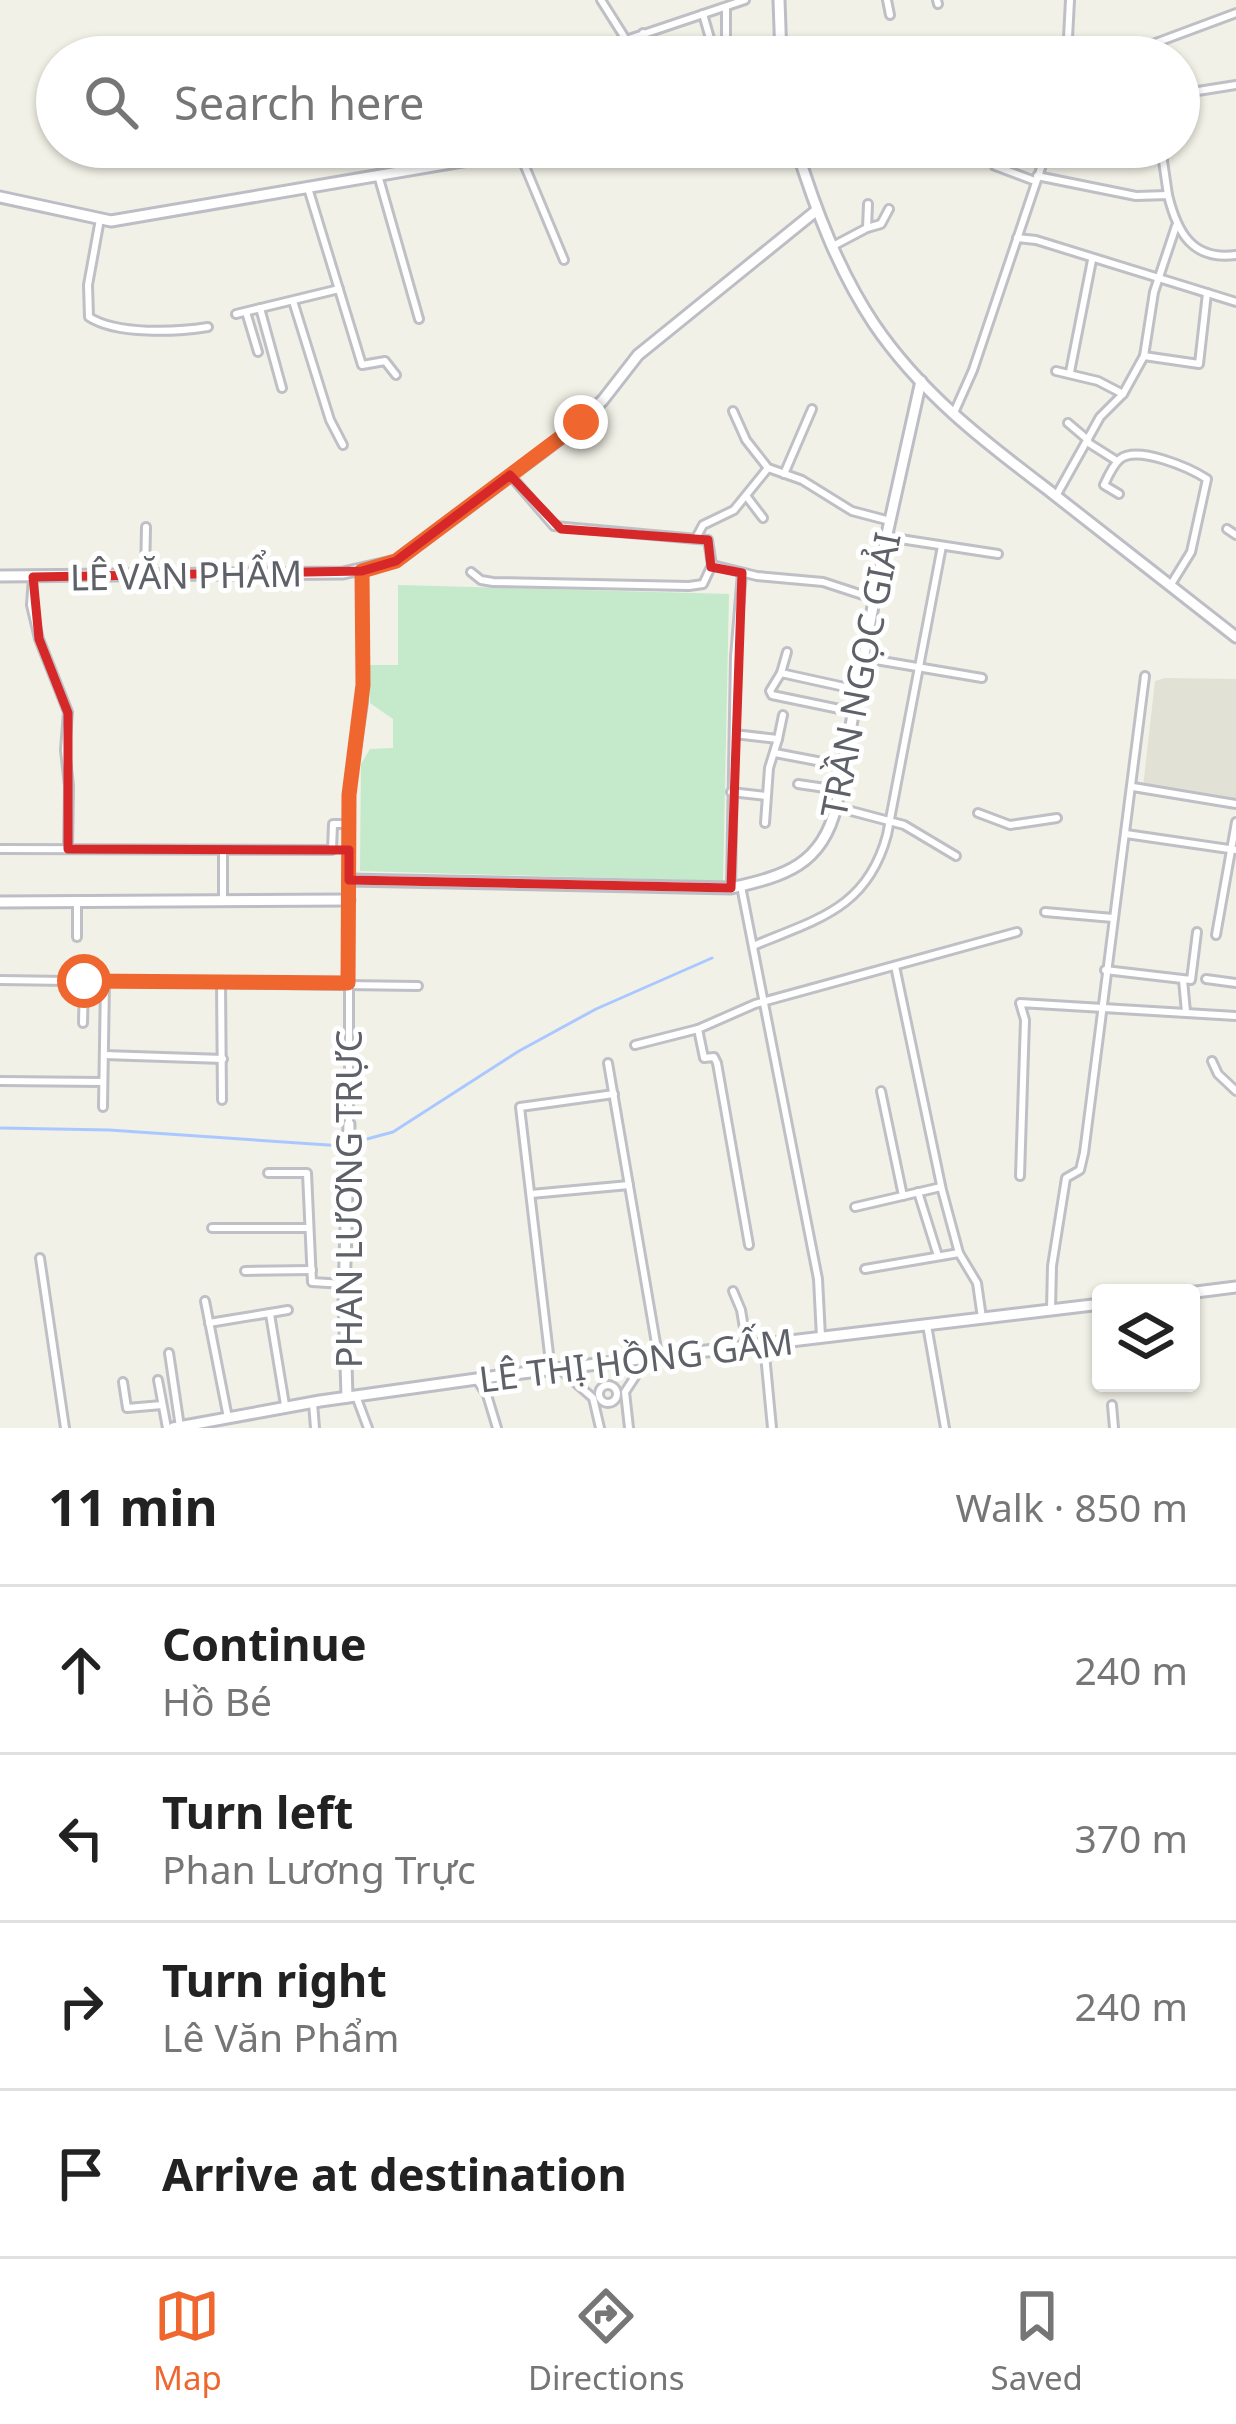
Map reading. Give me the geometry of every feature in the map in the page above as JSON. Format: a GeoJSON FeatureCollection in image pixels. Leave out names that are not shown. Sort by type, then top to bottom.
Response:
{"type":"FeatureCollection","features":[{"type":"Feature","properties":{"kind":"street"},"geometry":{"type":"LineString","coordinates":[[601,0],[624,36]]}},
{"type":"Feature","properties":{"kind":"street"},"geometry":{"type":"LineString","coordinates":[[636,36],[745,0]]}},
{"type":"Feature","properties":{"kind":"street"},"geometry":{"type":"LineString","coordinates":[[779,0],[781,36]]}},
{"type":"Feature","properties":{"kind":"street"},"geometry":{"type":"LineString","coordinates":[[887,0],[890,15]]}},
{"type":"Feature","properties":{"kind":"street"},"geometry":{"type":"LineString","coordinates":[[1067,36],[1070,0]]}},
{"type":"Feature","properties":{"kind":"street"},"geometry":{"type":"LineString","coordinates":[[726,7],[726,36]]}},
{"type":"Feature","properties":{"kind":"street"},"geometry":{"type":"LineString","coordinates":[[703,14],[709,36]]}},
{"type":"Feature","properties":{"kind":"street"},"geometry":{"type":"LineString","coordinates":[[1179,36],[1235,17]]}},
{"type":"Feature","properties":{"kind":"street"},"geometry":{"type":"LineString","coordinates":[[1200,91],[1236,86]]}},
{"type":"Feature","properties":{"kind":"street"},"geometry":{"type":"LineString","coordinates":[[0,197],[111,221],[425,168]]}},
{"type":"Feature","properties":{"kind":"street"},"geometry":{"type":"LineString","coordinates":[[526,168],[564,260]]}},
{"type":"Feature","properties":{"kind":"street"},"geometry":{"type":"LineString","coordinates":[[803,168],[833,246],[875,325],[952,416],[1236,637]]}},
{"type":"Feature","properties":{"kind":"street"},"geometry":{"type":"LineString","coordinates":[[1002,168],[1136,196],[1168,195]]}},
{"type":"Feature","properties":{"kind":"street"},"geometry":{"type":"LineString","coordinates":[[952,416],[973,370],[1040,168]]}},
{"type":"Feature","properties":{"kind":"street"},"geometry":{"type":"LineString","coordinates":[[1164,168],[1176,226],[1184,237],[1220,257],[1236,255]]}},
{"type":"Feature","properties":{"kind":"street"},"geometry":{"type":"LineString","coordinates":[[378,176],[419,319]]}},
{"type":"Feature","properties":{"kind":"street"},"geometry":{"type":"LineString","coordinates":[[308,188],[362,365],[385,361],[396,375]]}},
{"type":"Feature","properties":{"kind":"street"},"geometry":{"type":"LineString","coordinates":[[867,228],[868,204]]}},
{"type":"Feature","properties":{"kind":"street"},"geometry":{"type":"LineString","coordinates":[[833,246],[881,224],[890,208]]}},
{"type":"Feature","properties":{"kind":"street","name":"LÊ VĂN PHẨM"},"geometry":{"type":"LineString","coordinates":[[0,576],[362,571],[396,561],[574,428],[638,355],[817,210]]}},
{"type":"Feature","properties":{"kind":"street"},"geometry":{"type":"LineString","coordinates":[[100,219],[87,315],[112,326],[161,332],[208,327]]}},
{"type":"Feature","properties":{"kind":"street"},"geometry":{"type":"LineString","coordinates":[[1056,496],[1100,417],[1123,394],[1144,356],[1159,279],[1176,226]]}},
{"type":"Feature","properties":{"kind":"street"},"geometry":{"type":"LineString","coordinates":[[1017,238],[1236,302]]}},
{"type":"Feature","properties":{"kind":"street"},"geometry":{"type":"LineString","coordinates":[[1070,372],[1092,260]]}},
{"type":"Feature","properties":{"kind":"street"},"geometry":{"type":"LineString","coordinates":[[258,352],[241,313],[339,289]]}},
{"type":"Feature","properties":{"kind":"street"},"geometry":{"type":"LineString","coordinates":[[1144,356],[1199,364],[1207,293]]}},
{"type":"Feature","properties":{"kind":"street"},"geometry":{"type":"LineString","coordinates":[[293,301],[330,420],[343,445]]}},
{"type":"Feature","properties":{"kind":"street"},"geometry":{"type":"LineString","coordinates":[[260,308],[282,388]]}},
{"type":"Feature","properties":{"kind":"street"},"geometry":{"type":"LineString","coordinates":[[1056,370],[1123,394]]}},
{"type":"Feature","properties":{"kind":"street","name":"TRẦN NGỌC GIẢI"},"geometry":{"type":"LineString","coordinates":[[350,880],[736,887],[788,870],[816,852],[828,835],[836,807],[920,381]]}},
{"type":"Feature","properties":{"kind":"street"},"geometry":{"type":"LineString","coordinates":[[784,474],[812,409]]}},
{"type":"Feature","properties":{"kind":"street"},"geometry":{"type":"LineString","coordinates":[[733,411],[746,440],[768,467],[802,480],[852,511],[890,521]]}},
{"type":"Feature","properties":{"kind":"street"},"geometry":{"type":"LineString","coordinates":[[1068,424],[1117,460]]}},
{"type":"Feature","properties":{"kind":"street"},"geometry":{"type":"LineString","coordinates":[[1119,494],[1103,485],[1117,460],[1136,454],[1184,466],[1207,479],[1190,552],[1170,586]]}},
{"type":"Feature","properties":{"kind":"street"},"geometry":{"type":"LineString","coordinates":[[696,538],[703,525],[734,510],[768,467]]}},
{"type":"Feature","properties":{"kind":"street"},"geometry":{"type":"LineString","coordinates":[[471,572],[493,582],[689,586],[703,584],[712,566],[710,542],[696,538],[561,529],[510,476]]}},
{"type":"Feature","properties":{"kind":"street"},"geometry":{"type":"LineString","coordinates":[[747,496],[763,518]]}},
{"type":"Feature","properties":{"kind":"street"},"geometry":{"type":"LineString","coordinates":[[145,575],[146,526]]}},
{"type":"Feature","properties":{"kind":"street"},"geometry":{"type":"LineString","coordinates":[[1227,529],[1236,535]]}},
{"type":"Feature","properties":{"kind":"street"},"geometry":{"type":"LineString","coordinates":[[887,537],[998,554]]}},
{"type":"Feature","properties":{"kind":"street"},"geometry":{"type":"LineString","coordinates":[[753,946],[824,916],[853,898],[877,865],[890,820],[943,546]]}},
{"type":"Feature","properties":{"kind":"street"},"geometry":{"type":"LineString","coordinates":[[712,566],[823,582],[875,599]]}},
{"type":"Feature","properties":{"kind":"street","name":"PHAN LƯƠNG TRỰC"},"geometry":{"type":"LineString","coordinates":[[352,1397],[345,1284],[349,824],[351,775],[363,703],[362,571]]}},
{"type":"Feature","properties":{"kind":"street"},"geometry":{"type":"LineString","coordinates":[[742,573],[731,792],[736,887],[753,946],[818,1279],[821,1337]]}},
{"type":"Feature","properties":{"kind":"street"},"geometry":{"type":"LineString","coordinates":[[33,577],[32,605],[39,639],[68,712],[68,849]]}},
{"type":"Feature","properties":{"kind":"street"},"geometry":{"type":"LineString","coordinates":[[787,652],[772,695],[854,712]]}},
{"type":"Feature","properties":{"kind":"street"},"geometry":{"type":"LineString","coordinates":[[865,658],[982,678]]}},
{"type":"Feature","properties":{"kind":"street"},"geometry":{"type":"LineString","coordinates":[[782,673],[858,690]]}},
{"type":"Feature","properties":{"kind":"street"},"geometry":{"type":"LineString","coordinates":[[1051,1310],[1052,1266],[1066,1178],[1082,1166],[1145,676]]}},
{"type":"Feature","properties":{"kind":"street"},"geometry":{"type":"LineString","coordinates":[[765,823],[769,768],[783,715]]}},
{"type":"Feature","properties":{"kind":"street"},"geometry":{"type":"LineString","coordinates":[[734,734],[778,740]]}},
{"type":"Feature","properties":{"kind":"street"},"geometry":{"type":"LineString","coordinates":[[776,753],[844,766]]}},
{"type":"Feature","properties":{"kind":"street"},"geometry":{"type":"LineString","coordinates":[[798,784],[839,790]]}},
{"type":"Feature","properties":{"kind":"street"},"geometry":{"type":"LineString","coordinates":[[1132,788],[1236,804]]}},
{"type":"Feature","properties":{"kind":"street"},"geometry":{"type":"LineString","coordinates":[[731,792],[766,796]]}},
{"type":"Feature","properties":{"kind":"street"},"geometry":{"type":"LineString","coordinates":[[836,807],[890,820],[956,856]]}},
{"type":"Feature","properties":{"kind":"street"},"geometry":{"type":"LineString","coordinates":[[978,813],[1005,824],[1057,818]]}},
{"type":"Feature","properties":{"kind":"street"},"geometry":{"type":"LineString","coordinates":[[1216,935],[1236,822]]}},
{"type":"Feature","properties":{"kind":"street"},"geometry":{"type":"LineString","coordinates":[[0,849],[332,850],[333,824],[349,824]]}},
{"type":"Feature","properties":{"kind":"street"},"geometry":{"type":"LineString","coordinates":[[1126,834],[1234,850]]}},
{"type":"Feature","properties":{"kind":"street"},"geometry":{"type":"LineString","coordinates":[[223,852],[224,900]]}},
{"type":"Feature","properties":{"kind":"street"},"geometry":{"type":"LineString","coordinates":[[0,902],[349,900]]}},
{"type":"Feature","properties":{"kind":"street"},"geometry":{"type":"LineString","coordinates":[[77,902],[77,937]]}},
{"type":"Feature","properties":{"kind":"street"},"geometry":{"type":"LineString","coordinates":[[1045,912],[1113,918]]}},
{"type":"Feature","properties":{"kind":"street"},"geometry":{"type":"LineString","coordinates":[[635,1046],[698,1029],[764,1002],[1017,932]]}},
{"type":"Feature","properties":{"kind":"street"},"geometry":{"type":"LineString","coordinates":[[1105,970],[1192,980],[1197,932]]}},
{"type":"Feature","properties":{"kind":"street"},"geometry":{"type":"LineString","coordinates":[[896,966],[941,1187],[959,1253],[977,1282],[982,1318]]}},
{"type":"Feature","properties":{"kind":"street"},"geometry":{"type":"LineString","coordinates":[[1206,979],[1236,983]]}},
{"type":"Feature","properties":{"kind":"street"},"geometry":{"type":"LineString","coordinates":[[0,980],[418,986]]}},
{"type":"Feature","properties":{"kind":"street"},"geometry":{"type":"LineString","coordinates":[[1183,980],[1186,1012]]}},
{"type":"Feature","properties":{"kind":"street"},"geometry":{"type":"LineString","coordinates":[[82,1023],[84,981]]}},
{"type":"Feature","properties":{"kind":"street"},"geometry":{"type":"LineString","coordinates":[[103,1107],[105,981]]}},
{"type":"Feature","properties":{"kind":"street"},"geometry":{"type":"LineString","coordinates":[[221,982],[222,1100]]}},
{"type":"Feature","properties":{"kind":"street"},"geometry":{"type":"LineString","coordinates":[[1020,1176],[1024,1020],[1020,1003],[1236,1016]]}},
{"type":"Feature","properties":{"kind":"street"},"geometry":{"type":"LineString","coordinates":[[698,1029],[704,1058],[714,1057],[717,1063],[749,1245]]}},
{"type":"Feature","properties":{"kind":"street"},"geometry":{"type":"LineString","coordinates":[[104,1054],[223,1059]]}},
{"type":"Feature","properties":{"kind":"street"},"geometry":{"type":"LineString","coordinates":[[1212,1061],[1218,1074],[1236,1090]]}},
{"type":"Feature","properties":{"kind":"street"},"geometry":{"type":"LineString","coordinates":[[608,1064],[652,1359],[627,1385],[624,1398],[629,1428]]}},
{"type":"Feature","properties":{"kind":"street"},"geometry":{"type":"LineString","coordinates":[[0,1081],[103,1082]]}},
{"type":"Feature","properties":{"kind":"street"},"geometry":{"type":"LineString","coordinates":[[881,1091],[903,1196]]}},
{"type":"Feature","properties":{"kind":"street"},"geometry":{"type":"LineString","coordinates":[[614,1094],[520,1107],[557,1371],[624,1398]]}},
{"type":"Feature","properties":{"kind":"street"},"geometry":{"type":"LineString","coordinates":[[268,1173],[307,1173],[314,1284],[345,1284]]}},
{"type":"Feature","properties":{"kind":"street"},"geometry":{"type":"LineString","coordinates":[[530,1194],[629,1185]]}},
{"type":"Feature","properties":{"kind":"street"},"geometry":{"type":"LineString","coordinates":[[854,1207],[941,1187]]}},
{"type":"Feature","properties":{"kind":"street"},"geometry":{"type":"LineString","coordinates":[[918,1192],[938,1256]]}},
{"type":"Feature","properties":{"kind":"street"},"geometry":{"type":"LineString","coordinates":[[212,1228],[309,1228]]}},
{"type":"Feature","properties":{"kind":"street"},"geometry":{"type":"LineString","coordinates":[[866,1269],[959,1253]]}},
{"type":"Feature","properties":{"kind":"street"},"geometry":{"type":"LineString","coordinates":[[40,1258],[65,1428]]}},
{"type":"Feature","properties":{"kind":"street"},"geometry":{"type":"LineString","coordinates":[[245,1271],[312,1270]]}},
{"type":"Feature","properties":{"kind":"street"},"geometry":{"type":"LineString","coordinates":[[1200,1292],[1236,1287]]}},
{"type":"Feature","properties":{"kind":"street"},"geometry":{"type":"LineString","coordinates":[[733,1291],[747,1346]]}},
{"type":"Feature","properties":{"kind":"street"},"geometry":{"type":"LineString","coordinates":[[205,1301],[226,1422]]}},
{"type":"Feature","properties":{"kind":"street","name":"LÊ THỊ HỒNG GẤM"},"geometry":{"type":"LineString","coordinates":[[177,1427],[477,1380],[1092,1305]]}},
{"type":"Feature","properties":{"kind":"street"},"geometry":{"type":"LineString","coordinates":[[209,1324],[288,1310]]}},
{"type":"Feature","properties":{"kind":"street"},"geometry":{"type":"LineString","coordinates":[[270,1314],[286,1408]]}},
{"type":"Feature","properties":{"kind":"street"},"geometry":{"type":"LineString","coordinates":[[927,1325],[945,1428]]}},
{"type":"Feature","properties":{"kind":"street"},"geometry":{"type":"LineString","coordinates":[[764,1344],[772,1428]]}},
{"type":"Feature","properties":{"kind":"street"},"geometry":{"type":"LineString","coordinates":[[169,1353],[177,1427]]}},
{"type":"Feature","properties":{"kind":"street"},"geometry":{"type":"LineString","coordinates":[[600,1428],[603,1366]]}},
{"type":"Feature","properties":{"kind":"street"},"geometry":{"type":"LineString","coordinates":[[158,1380],[162,1405],[177,1427]]}},
{"type":"Feature","properties":{"kind":"street"},"geometry":{"type":"LineString","coordinates":[[477,1380],[497,1428]]}},
{"type":"Feature","properties":{"kind":"street"},"geometry":{"type":"LineString","coordinates":[[123,1382],[128,1408],[162,1405]]}},
{"type":"Feature","properties":{"kind":"street"},"geometry":{"type":"LineString","coordinates":[[605,1392],[610,1402],[626,1412]]}},
{"type":"Feature","properties":{"kind":"street"},"geometry":{"type":"LineString","coordinates":[[605,1392],[610,1402]]}},
{"type":"Feature","properties":{"kind":"street"},"geometry":{"type":"LineString","coordinates":[[352,1397],[368,1428]]}},
{"type":"Feature","properties":{"kind":"street"},"geometry":{"type":"LineString","coordinates":[[598,1415],[610,1402]]}},
{"type":"Feature","properties":{"kind":"street"},"geometry":{"type":"LineString","coordinates":[[313,1403],[315,1428]]}},
{"type":"Feature","properties":{"kind":"street"},"geometry":{"type":"LineString","coordinates":[[1112,1405],[1114,1428]]}},
{"type":"Feature","properties":{"kind":"highlighted area"},"geometry":{"type":"Polygon","coordinates":[[[510,475],[561,529],[708,540],[711,567],[742,573],[731,888],[349,880],[349,850],[68,849],[68,713],[39,639],[33,577],[362,571],[396,561],[510,475]]]}},
{"type":"Feature","properties":{"kind":"shaded area"},"geometry":{"type":"Polygon","coordinates":[[[1236,679],[1236,802],[1143,787],[1155,681],[1236,679]]]}},
{"type":"Feature","properties":{"kind":"green space"},"geometry":{"type":"Polygon","coordinates":[[[398,585],[729,594],[723,881],[360,871],[361,764],[370,749],[393,748],[393,719],[370,703],[367,665],[398,665],[398,585]]]}},
{"type":"Feature","properties":{"kind":"waterway"},"geometry":{"type":"LineString","coordinates":[[352,1143],[393,1132],[519,1051],[596,1009],[712,958]]}},
{"type":"Feature","properties":{"kind":"waterway"},"geometry":{"type":"LineString","coordinates":[[0,1128],[109,1130],[343,1146]]}},
{"type":"Feature","properties":{"kind":"route"},"geometry":{"type":"LineString","coordinates":[[84,981],[348,983],[349,795],[361,723],[362,571],[396,561],[581,422]]}}]}
